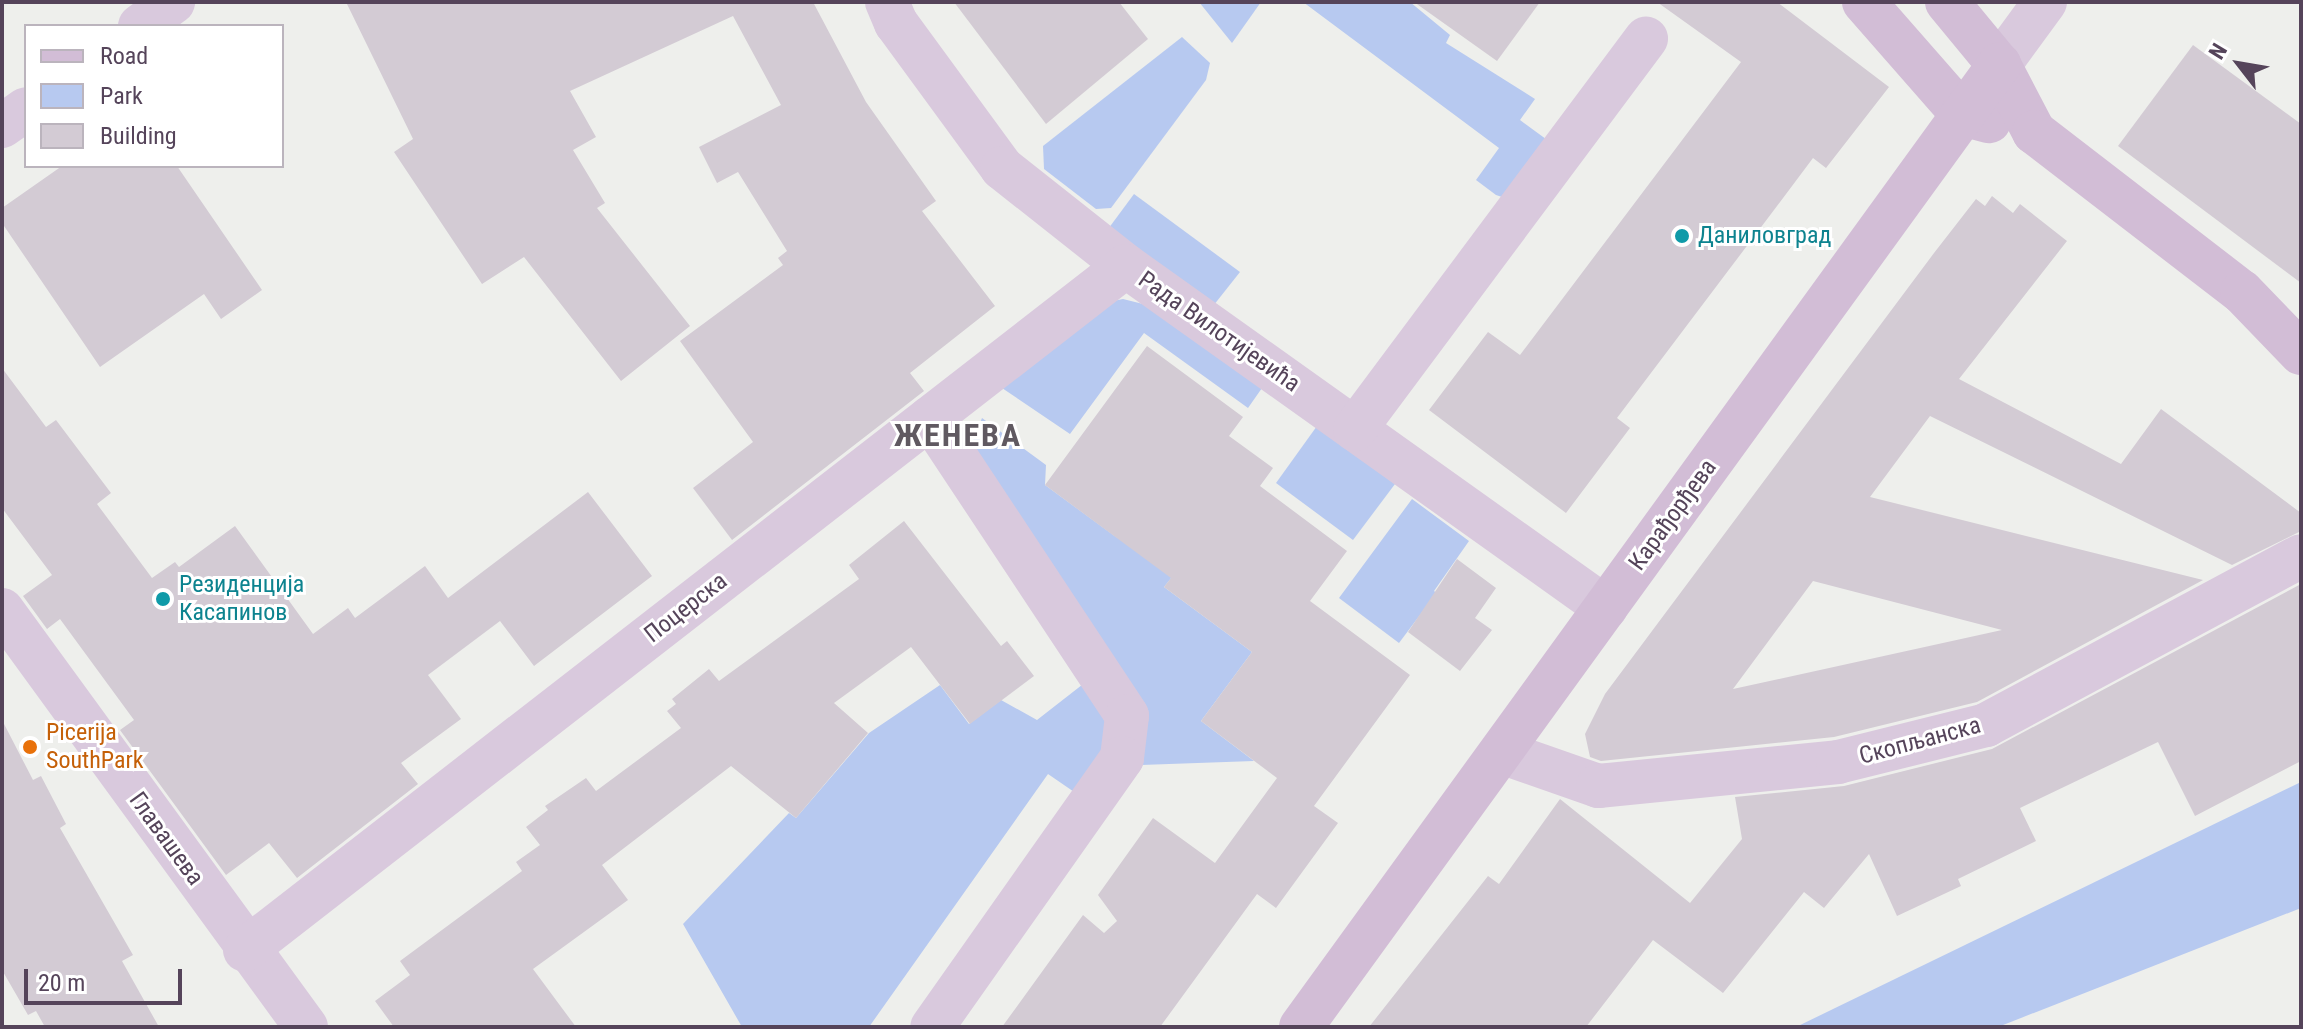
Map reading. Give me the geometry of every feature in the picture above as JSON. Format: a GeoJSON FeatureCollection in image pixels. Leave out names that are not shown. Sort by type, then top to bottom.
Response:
{"type":"FeatureCollection","features":[{"type":"Feature","properties":{"kind":"street"},"geometry":{"type":"LineString","coordinates":[[143,24],[173,2]]}},
{"type":"Feature","properties":{"kind":"street","name":"Рада Вилотијевића"},"geometry":{"type":"LineString","coordinates":[[887,2],[896,23],[1002,168],[1126,266],[1606,608]]}},
{"type":"Feature","properties":{"kind":"street"},"geometry":{"type":"LineString","coordinates":[[1864,2],[1962,114],[2034,132],[2242,292],[2301,353]]}},
{"type":"Feature","properties":{"kind":"street"},"geometry":{"type":"LineString","coordinates":[[1947,2],[1999,65],[2034,132]]}},
{"type":"Feature","properties":{"kind":"street","name":"Карађорђева"},"geometry":{"type":"LineString","coordinates":[[1301,1027],[1504,753],[2045,2]]}},
{"type":"Feature","properties":{"kind":"street"},"geometry":{"type":"LineString","coordinates":[[1355,429],[1646,39]]}},
{"type":"Feature","properties":{"kind":"street"},"geometry":{"type":"LineString","coordinates":[[2,126],[24,110]]}},
{"type":"Feature","properties":{"kind":"street","name":"Поцерска"},"geometry":{"type":"LineString","coordinates":[[245,950],[1126,266]]}},
{"type":"Feature","properties":{"kind":"street"},"geometry":{"type":"LineString","coordinates":[[930,418],[1127,716],[1122,758],[932,1027]]}},
{"type":"Feature","properties":{"kind":"street","name":"Скопљанска"},"geometry":{"type":"LineString","coordinates":[[1504,753],[1598,786],[1838,762],[1986,725],[2301,556]]}},
{"type":"Feature","properties":{"kind":"street","name":"Главашева"},"geometry":{"type":"LineString","coordinates":[[2,610],[245,950],[306,1027]]}},
{"type":"Feature","properties":{"kind":"green space"},"geometry":{"type":"Polygon","coordinates":[[[1199,2],[1261,2],[1232,43],[1199,2]]]}},
{"type":"Feature","properties":{"kind":"green space"},"geometry":{"type":"Polygon","coordinates":[[[1303,2],[1410,2],[1450,35],[1446,43],[1535,99],[1520,120],[1550,142],[1502,197],[1496,195],[1476,180],[1499,148],[1303,2]]]}},
{"type":"Feature","properties":{"kind":"green space"},"geometry":{"type":"Polygon","coordinates":[[[1182,37],[1210,63],[1206,80],[1111,208],[1096,209],[1044,169],[1043,146],[1182,37]]]}},
{"type":"Feature","properties":{"kind":"green space"},"geometry":{"type":"Polygon","coordinates":[[[1134,194],[1240,272],[1202,320],[1097,244],[1134,194]]]}},
{"type":"Feature","properties":{"kind":"green space"},"geometry":{"type":"Polygon","coordinates":[[[1123,299],[1143,304],[1262,388],[1248,408],[1144,333],[1070,434],[1002,388],[1113,301],[1123,299]]]}},
{"type":"Feature","properties":{"kind":"green space"},"geometry":{"type":"Polygon","coordinates":[[[982,418],[1046,465],[1045,485],[1116,537],[1184,562],[1164,587],[1252,652],[1201,721],[1254,761],[1141,765],[1080,796],[1048,774],[869,1027],[742,1027],[683,924],[789,813],[796,818],[869,733],[940,685],[969,724],[1001,700],[1037,720],[1096,674],[972,443],[982,418]]]}},
{"type":"Feature","properties":{"kind":"green space"},"geometry":{"type":"Polygon","coordinates":[[[1317,426],[1395,484],[1353,540],[1276,483],[1317,426]]]}},
{"type":"Feature","properties":{"kind":"green space"},"geometry":{"type":"Polygon","coordinates":[[[1412,499],[1469,541],[1434,591],[1444,599],[1426,607],[1399,643],[1339,598],[1412,499]]]}},
{"type":"Feature","properties":{"kind":"green space"},"geometry":{"type":"Polygon","coordinates":[[[2301,782],[2301,908],[1998,1027],[1796,1027],[2301,782]]]}},
{"type":"Feature","properties":{"kind":"building"},"geometry":{"type":"Polygon","coordinates":[[[346,2],[813,2],[866,102],[936,201],[922,211],[995,306],[910,373],[924,391],[732,540],[693,488],[753,442],[680,341],[783,265],[778,258],[787,251],[738,172],[717,183],[699,147],[781,105],[733,16],[570,91],[596,137],[573,150],[605,203],[597,208],[690,326],[621,381],[524,257],[482,284],[394,152],[413,139],[346,2]]]}},
{"type":"Feature","properties":{"kind":"building"},"geometry":{"type":"Polygon","coordinates":[[[954,2],[1119,2],[1148,39],[1046,124],[954,2]]]}},
{"type":"Feature","properties":{"kind":"building"},"geometry":{"type":"Polygon","coordinates":[[[1414,2],[1540,2],[1497,61],[1414,2]]]}},
{"type":"Feature","properties":{"kind":"building","name":"Даниловград"},"geometry":{"type":"Polygon","coordinates":[[[1657,2],[1777,2],[1889,87],[1826,168],[1813,158],[1617,418],[1630,428],[1566,513],[1429,410],[1488,332],[1520,355],[1741,62],[1657,2]]]}},
{"type":"Feature","properties":{"kind":"building"},"geometry":{"type":"Polygon","coordinates":[[[2193,45],[2301,124],[2301,283],[2118,146],[2193,45]]]}},
{"type":"Feature","properties":{"kind":"building"},"geometry":{"type":"Polygon","coordinates":[[[59,168],[178,168],[262,290],[221,319],[204,294],[100,367],[2,223],[2,208],[59,168]]]}},
{"type":"Feature","properties":{"kind":"building"},"geometry":{"type":"Polygon","coordinates":[[[1992,196],[2013,213],[2020,204],[2067,241],[1959,379],[2121,464],[2161,409],[2301,513],[2301,531],[2232,565],[1930,416],[1870,497],[2203,580],[1977,702],[1834,737],[1601,761],[1590,757],[1585,734],[1605,694],[1976,199],[1985,206],[1992,196]],[[1813,581],[1733,689],[2002,630],[1813,581]]]}},
{"type":"Feature","properties":{"kind":"building"},"geometry":{"type":"Polygon","coordinates":[[[1147,346],[1243,417],[1229,436],[1273,468],[1260,486],[1347,551],[1310,601],[1410,675],[1314,806],[1338,823],[1276,908],[1257,894],[1160,1027],[1002,1027],[1083,915],[1104,933],[1117,921],[1098,895],[1153,818],[1215,863],[1277,778],[1201,721],[1252,652],[1164,587],[1171,578],[1045,485],[1147,346]]]}},
{"type":"Feature","properties":{"kind":"building"},"geometry":{"type":"Polygon","coordinates":[[[2,368],[46,427],[56,420],[111,493],[97,504],[152,578],[175,562],[179,567],[235,526],[313,634],[348,608],[355,618],[425,566],[448,598],[588,492],[652,576],[534,666],[500,621],[428,675],[461,719],[401,763],[418,784],[297,878],[269,843],[226,875],[120,730],[134,720],[60,619],[47,629],[23,596],[52,575],[2,508],[2,368]]]}},
{"type":"Feature","properties":{"kind":"building"},"geometry":{"type":"Polygon","coordinates":[[[904,521],[1001,646],[1007,641],[1034,676],[970,724],[911,647],[834,703],[868,733],[796,818],[731,766],[602,865],[628,900],[533,969],[576,1027],[394,1027],[375,1001],[410,975],[400,961],[522,871],[516,862],[540,845],[526,827],[548,810],[545,806],[586,778],[596,791],[681,728],[667,711],[676,704],[672,699],[709,669],[719,681],[859,579],[849,565],[904,521]]]}},
{"type":"Feature","properties":{"kind":"building"},"geometry":{"type":"Polygon","coordinates":[[[1457,559],[1496,588],[1475,618],[1492,630],[1460,671],[1408,632],[1457,559]]]}},
{"type":"Feature","properties":{"kind":"building"},"geometry":{"type":"Polygon","coordinates":[[[2301,584],[2301,761],[2195,816],[2158,742],[2020,808],[2036,841],[1958,879],[1961,886],[1897,916],[1869,854],[1824,908],[1804,892],[1723,993],[1653,940],[1586,1027],[1369,1027],[1488,876],[1499,884],[1560,799],[1690,903],[1742,839],[1735,797],[1844,786],[1992,749],[2301,584]]]}},
{"type":"Feature","properties":{"kind":"building"},"geometry":{"type":"Polygon","coordinates":[[[2,720],[33,780],[41,776],[66,824],[60,828],[133,955],[122,961],[159,1027],[45,1027],[36,1011],[28,1015],[2,970],[2,720]]]}},
{"type":"Feature","properties":{"kind":"place","name":"Даниловград"},"geometry":{"type":"Point","coordinates":[1682,236]}},
{"type":"Feature","properties":{"kind":"place","name":"Резиденција Касапинов"},"geometry":{"type":"Point","coordinates":[163,599]}},
{"type":"Feature","properties":{"kind":"place","name":"Picerija SouthPark"},"geometry":{"type":"Point","coordinates":[30,747]}},
{"type":"Feature","properties":{"kind":"district","name":"ЖЕНЕВА"},"geometry":{"type":"Point","coordinates":[958,435]}}]}
